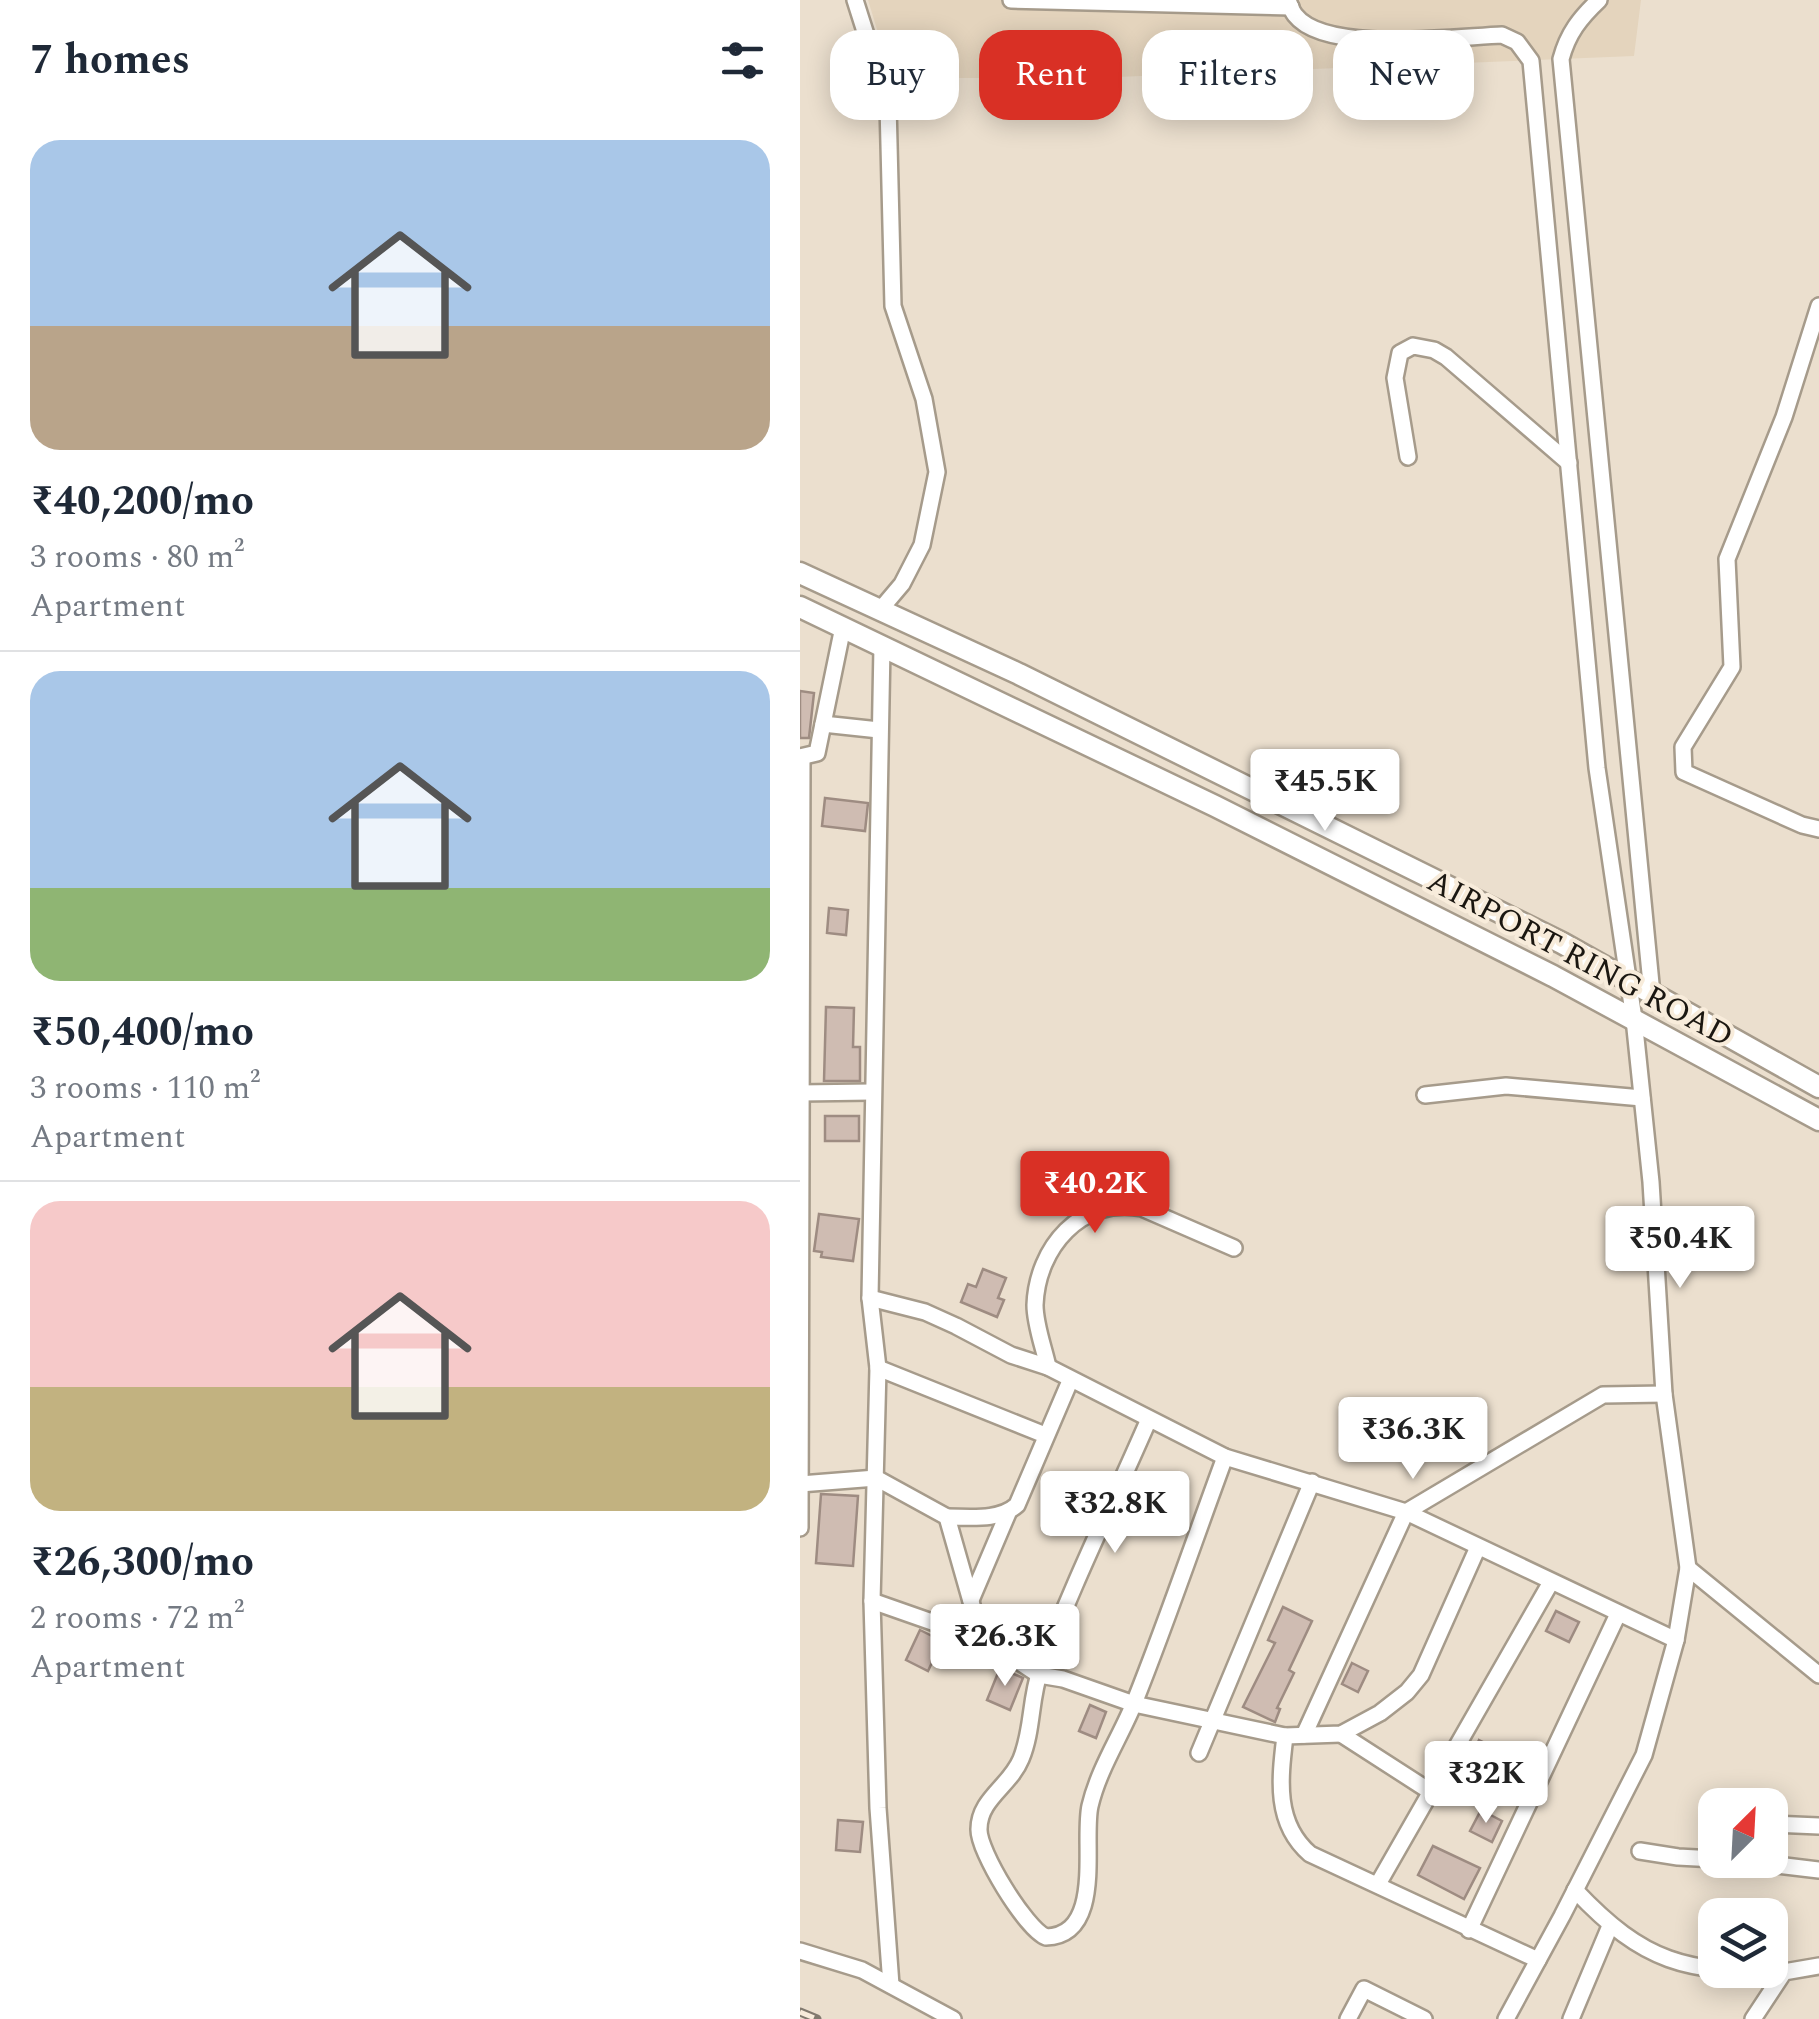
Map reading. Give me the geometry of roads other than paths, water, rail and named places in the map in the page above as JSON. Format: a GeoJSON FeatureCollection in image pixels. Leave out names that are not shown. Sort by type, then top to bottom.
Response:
{"type":"FeatureCollection","features":[{"type":"Feature","properties":{"kind":"main road","name":"AIRPORT RING ROAD"},"geometry":{"type":"LineString","coordinates":[[800,573],[1019,674],[1562,943],[1819,1087]]}},
{"type":"Feature","properties":{"kind":"main road","name":"AIRPORT RING ROAD"},"geometry":{"type":"LineString","coordinates":[[800,608],[1233,815],[1634,1019],[1819,1120]]}},
{"type":"Feature","properties":{"kind":"street"},"geometry":{"type":"LineString","coordinates":[[855,0],[888,104],[893,306],[924,399],[937,472],[922,545],[902,584],[880,610]]}},
{"type":"Feature","properties":{"kind":"street"},"geometry":{"type":"LineString","coordinates":[[1011,0],[1290,3],[1295,15],[1315,30],[1356,41],[1502,35],[1517,42],[1531,60],[1597,768],[1634,1019],[1651,1182],[1664,1394],[1688,1568],[1676,1640],[1644,1755],[1506,2019]]}},
{"type":"Feature","properties":{"kind":"street"},"geometry":{"type":"LineString","coordinates":[[1599,0],[1566,38],[1561,59],[1652,994]]}},
{"type":"Feature","properties":{"kind":"street"},"geometry":{"type":"LineString","coordinates":[[1819,306],[1784,418],[1727,559],[1732,667],[1682,747],[1684,772],[1802,826],[1819,829]]}},
{"type":"Feature","properties":{"kind":"street"},"geometry":{"type":"LineString","coordinates":[[1408,458],[1395,378],[1400,352],[1413,346],[1434,350],[1446,358],[1569,463]]}},
{"type":"Feature","properties":{"kind":"street"},"geometry":{"type":"LineString","coordinates":[[800,1528],[801,757],[817,752],[844,627]]}},
{"type":"Feature","properties":{"kind":"street"},"geometry":{"type":"LineString","coordinates":[[882,646],[872,1092],[870,1298],[878,1368],[872,1601],[878,1808],[891,1985]]}},
{"type":"Feature","properties":{"kind":"street"},"geometry":{"type":"LineString","coordinates":[[823,724],[879,730]]}},
{"type":"Feature","properties":{"kind":"street"},"geometry":{"type":"LineString","coordinates":[[1426,1095],[1506,1086],[1642,1098]]}},
{"type":"Feature","properties":{"kind":"street"},"geometry":{"type":"LineString","coordinates":[[801,1093],[872,1092]]}},
{"type":"Feature","properties":{"kind":"street"},"geometry":{"type":"LineString","coordinates":[[1048,1367],[1035,1308],[1042,1268],[1057,1238],[1077,1220],[1108,1207],[1127,1205],[1234,1248]]}},
{"type":"Feature","properties":{"kind":"street"},"geometry":{"type":"LineString","coordinates":[[870,1298],[925,1312],[1011,1355],[1048,1367],[1225,1457],[1406,1512],[1676,1640]]}},
{"type":"Feature","properties":{"kind":"street"},"geometry":{"type":"LineString","coordinates":[[878,1368],[1045,1435]]}},
{"type":"Feature","properties":{"kind":"street"},"geometry":{"type":"LineString","coordinates":[[971,1600],[1008,1513],[1018,1505],[1027,1486],[1070,1380]]}},
{"type":"Feature","properties":{"kind":"street"},"geometry":{"type":"LineString","coordinates":[[1304,1735],[1406,1512],[1603,1395],[1664,1394]]}},
{"type":"Feature","properties":{"kind":"street"},"geometry":{"type":"LineString","coordinates":[[1149,1419],[1039,1675],[1031,1730],[1020,1761],[981,1815],[978,1833],[986,1855],[1030,1926],[1046,1936],[1063,1934],[1086,1897],[1090,1863],[1088,1810],[1110,1750],[1134,1704],[1225,1457]]}},
{"type":"Feature","properties":{"kind":"street"},"geometry":{"type":"LineString","coordinates":[[800,1484],[876,1478],[947,1518],[1008,1513]]}},
{"type":"Feature","properties":{"kind":"street"},"geometry":{"type":"LineString","coordinates":[[1199,1753],[1312,1482]]}},
{"type":"Feature","properties":{"kind":"street"},"geometry":{"type":"LineString","coordinates":[[947,1518],[988,1642]]}},
{"type":"Feature","properties":{"kind":"street"},"geometry":{"type":"LineString","coordinates":[[872,1601],[988,1642],[1039,1675],[1063,1679],[1134,1704],[1284,1736],[1341,1734],[1380,1713],[1421,1676],[1478,1547]]}},
{"type":"Feature","properties":{"kind":"street"},"geometry":{"type":"LineString","coordinates":[[1688,1568],[1819,1675]]}},
{"type":"Feature","properties":{"kind":"street"},"geometry":{"type":"LineString","coordinates":[[1378,1884],[1551,1582]]}},
{"type":"Feature","properties":{"kind":"street"},"geometry":{"type":"LineString","coordinates":[[1469,1930],[1618,1614]]}},
{"type":"Feature","properties":{"kind":"street"},"geometry":{"type":"LineString","coordinates":[[1341,1734],[1431,1792]]}},
{"type":"Feature","properties":{"kind":"street"},"geometry":{"type":"LineString","coordinates":[[1284,1736],[1282,1802],[1294,1840],[1310,1854],[1538,1960]]}},
{"type":"Feature","properties":{"kind":"street"},"geometry":{"type":"LineString","coordinates":[[1788,1825],[1819,1826]]}},
{"type":"Feature","properties":{"kind":"street"},"geometry":{"type":"LineString","coordinates":[[1640,1851],[1698,1857]]}},
{"type":"Feature","properties":{"kind":"street"},"geometry":{"type":"LineString","coordinates":[[1788,1866],[1819,1870]]}},
{"type":"Feature","properties":{"kind":"street"},"geometry":{"type":"LineString","coordinates":[[1575,1890],[1610,1926],[1658,1957],[1698,1968]]}},
{"type":"Feature","properties":{"kind":"street"},"geometry":{"type":"LineString","coordinates":[[1571,2019],[1610,1926]]}},
{"type":"Feature","properties":{"kind":"street"},"geometry":{"type":"LineString","coordinates":[[800,1951],[862,1970],[953,2019]]}},
{"type":"Feature","properties":{"kind":"street"},"geometry":{"type":"LineString","coordinates":[[1788,1971],[1819,1966]]}},
{"type":"Feature","properties":{"kind":"street"},"geometry":{"type":"LineString","coordinates":[[1348,2019],[1364,1988],[1424,2019]]}},
{"type":"Feature","properties":{"kind":"street"},"geometry":{"type":"LineString","coordinates":[[1753,2019],[1773,1988]]}},
{"type":"Feature","properties":{"kind":"railway"},"geometry":{"type":"LineString","coordinates":[[800,2012],[817,2019]]}}]}
